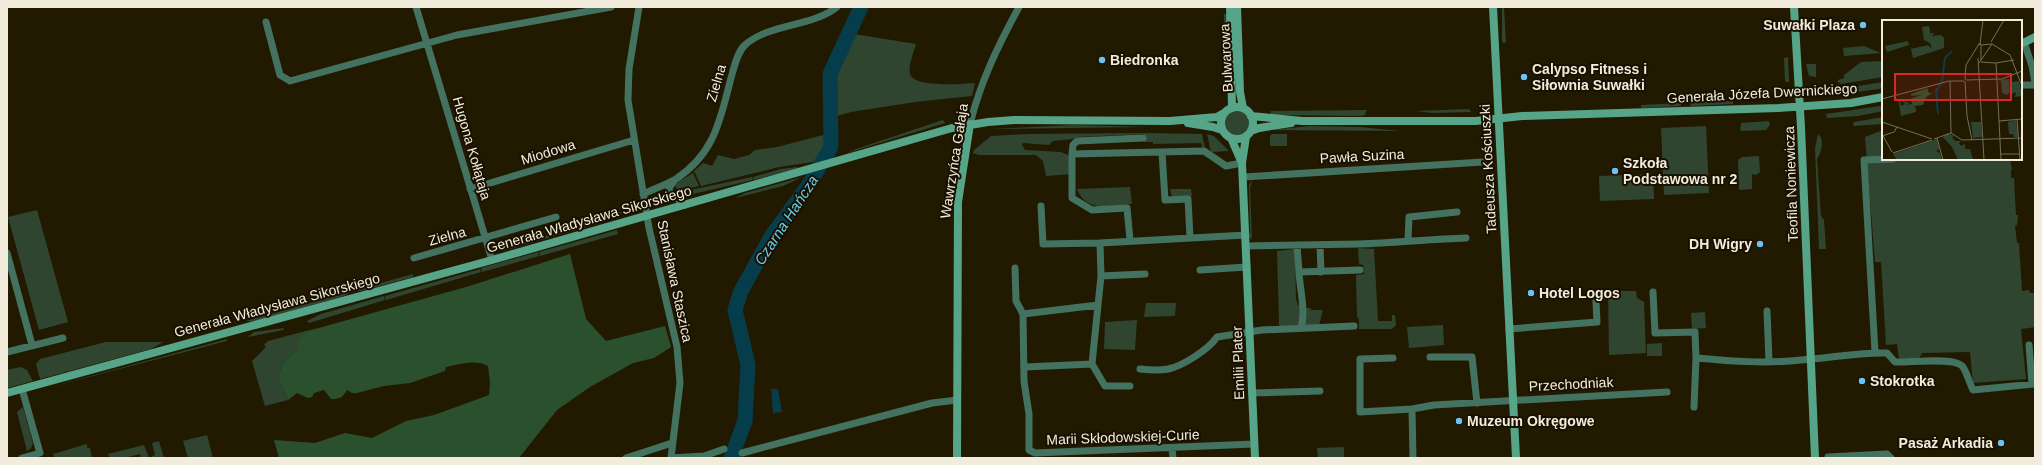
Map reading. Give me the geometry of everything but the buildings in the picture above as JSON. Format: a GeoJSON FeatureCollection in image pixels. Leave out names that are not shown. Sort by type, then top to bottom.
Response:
{"type":"FeatureCollection","features":[{"type":"Feature","properties":{"kind":"street","name":"Hugona Kołłątaja"},"geometry":{"type":"LineString","coordinates":[[416,7],[492,260]]}},
{"type":"Feature","properties":{"kind":"street"},"geometry":{"type":"LineString","coordinates":[[266,22],[280,75],[290,81],[427,42],[457,35],[611,7]]}},
{"type":"Feature","properties":{"kind":"street","name":"Stanisława Staszica"},"geometry":{"type":"LineString","coordinates":[[639,7],[629,77],[628,100],[647,216],[676,347],[680,383],[671,458]]}},
{"type":"Feature","properties":{"kind":"street","name":"Zielna"},"geometry":{"type":"LineString","coordinates":[[643,194],[675,179],[693,164],[711,143],[717,129],[736,63],[744,46],[762,34],[818,16],[837,7]]}},
{"type":"Feature","properties":{"kind":"street","name":"Wawrzyńca Gałaja"},"geometry":{"type":"LineString","coordinates":[[957,458],[956,400],[958,202],[970,124],[981,84],[991,59],[1019,7]]}},
{"type":"Feature","properties":{"kind":"street","name":"Bulwarowa"},"geometry":{"type":"LineString","coordinates":[[1230,7],[1232,108]]}},
{"type":"Feature","properties":{"kind":"street","name":"Bulwarowa"},"geometry":{"type":"LineString","coordinates":[[1237,7],[1243,108]]}},
{"type":"Feature","properties":{"kind":"street","name":"Tadeusza Kościuszki"},"geometry":{"type":"LineString","coordinates":[[1493,7],[1516,458]]}},
{"type":"Feature","properties":{"kind":"street","name":"Teofila Noniewicza"},"geometry":{"type":"LineString","coordinates":[[1794,7],[1800,106],[1815,458]]}},
{"type":"Feature","properties":{"kind":"street"},"geometry":{"type":"LineString","coordinates":[[2022,85],[2035,84],[2030,56],[2022,43],[2035,37]]}},
{"type":"Feature","properties":{"kind":"street","name":"Generała Józefa Dwernickiego"},"geometry":{"type":"LineString","coordinates":[[1498,119],[1529,116],[1800,106],[1851,102],[1882,97]]}},
{"type":"Feature","properties":{"kind":"street"},"geometry":{"type":"LineString","coordinates":[[1302,121],[1259,128],[1239,139],[1231,138],[1222,130],[1221,121],[1224,113],[1232,108],[1243,108],[1251,116],[1257,118],[1302,121],[1423,122],[1498,119]]}},
{"type":"Feature","properties":{"kind":"street","name":"Generała Władysława Sikorskiego"},"geometry":{"type":"LineString","coordinates":[[7,393],[492,260],[970,124],[1038,120],[1170,121],[1217,117],[1224,113]]}},
{"type":"Feature","properties":{"kind":"street"},"geometry":{"type":"LineString","coordinates":[[1249,134],[1253,123],[1251,116]]}},
{"type":"Feature","properties":{"kind":"street","name":"Generała Władysława Sikorskiego"},"geometry":{"type":"LineString","coordinates":[[1170,121],[1213,127],[1222,130]]}},
{"type":"Feature","properties":{"kind":"street","name":"Emilii Plater"},"geometry":{"type":"LineString","coordinates":[[1242,163],[1249,134]]}},
{"type":"Feature","properties":{"kind":"street"},"geometry":{"type":"LineString","coordinates":[[1130,240],[1127,208],[1092,210],[1072,198],[1073,145],[1077,141],[1143,138]]}},
{"type":"Feature","properties":{"kind":"street","name":"Emilii Plater"},"geometry":{"type":"LineString","coordinates":[[1231,138],[1242,163],[1244,177],[1255,458]]}},
{"type":"Feature","properties":{"kind":"street","name":"Miodowa"},"geometry":{"type":"LineString","coordinates":[[470,189],[634,140]]}},
{"type":"Feature","properties":{"kind":"street"},"geometry":{"type":"LineString","coordinates":[[1162,152],[1165,200],[1188,199],[1190,237]]}},
{"type":"Feature","properties":{"kind":"street"},"geometry":{"type":"LineString","coordinates":[[1072,154],[1204,152],[1226,166],[1242,163]]}},
{"type":"Feature","properties":{"kind":"street"},"geometry":{"type":"LineString","coordinates":[[1875,352],[1864,160],[1882,159]]}},
{"type":"Feature","properties":{"kind":"street","name":"Pawła Suzina"},"geometry":{"type":"LineString","coordinates":[[1244,177],[1483,162]]}},
{"type":"Feature","properties":{"kind":"street"},"geometry":{"type":"LineString","coordinates":[[675,179],[669,186],[670,193],[685,205]]}},
{"type":"Feature","properties":{"kind":"street"},"geometry":{"type":"LineString","coordinates":[[1041,206],[1043,244],[1246,235]]}},
{"type":"Feature","properties":{"kind":"street"},"geometry":{"type":"LineString","coordinates":[[1408,240],[1409,217],[1457,212]]}},
{"type":"Feature","properties":{"kind":"street","name":"Zielna"},"geometry":{"type":"LineString","coordinates":[[414,258],[485,239],[556,217]]}},
{"type":"Feature","properties":{"kind":"street"},"geometry":{"type":"LineString","coordinates":[[1246,246],[1320,245],[1466,238]]}},
{"type":"Feature","properties":{"kind":"street"},"geometry":{"type":"LineString","coordinates":[[1100,242],[1101,276],[1092,364],[1105,386],[1130,386]]}},
{"type":"Feature","properties":{"kind":"street"},"geometry":{"type":"LineString","coordinates":[[1298,245],[1300,292],[1304,309],[1304,319],[1301,328]]}},
{"type":"Feature","properties":{"kind":"street"},"geometry":{"type":"LineString","coordinates":[[1320,245],[1321,272]]}},
{"type":"Feature","properties":{"kind":"street"},"geometry":{"type":"LineString","coordinates":[[7,253],[32,346]]}},
{"type":"Feature","properties":{"kind":"street"},"geometry":{"type":"LineString","coordinates":[[1200,270],[1247,267]]}},
{"type":"Feature","properties":{"kind":"street","name":"Marii Skłodowskiej-Curie"},"geometry":{"type":"LineString","coordinates":[[1015,268],[1016,302],[1023,314],[1025,367],[1024,381],[1029,414],[1029,450],[1035,453],[1254,444]]}},
{"type":"Feature","properties":{"kind":"street"},"geometry":{"type":"LineString","coordinates":[[1299,272],[1360,270]]}},
{"type":"Feature","properties":{"kind":"street"},"geometry":{"type":"LineString","coordinates":[[1101,276],[1145,274]]}},
{"type":"Feature","properties":{"kind":"street"},"geometry":{"type":"LineString","coordinates":[[1653,292],[1655,333],[1695,332],[1696,358],[1694,408]]}},
{"type":"Feature","properties":{"kind":"street"},"geometry":{"type":"LineString","coordinates":[[1509,329],[1597,322],[1596,301]]}},
{"type":"Feature","properties":{"kind":"street"},"geometry":{"type":"LineString","coordinates":[[1023,314],[1098,305]]}},
{"type":"Feature","properties":{"kind":"street"},"geometry":{"type":"LineString","coordinates":[[1767,311],[1770,361]]}},
{"type":"Feature","properties":{"kind":"street"},"geometry":{"type":"LineString","coordinates":[[1140,370],[1152,366],[1168,369],[1176,366],[1211,346],[1217,337],[1251,332],[1354,326]]}},
{"type":"Feature","properties":{"kind":"street"},"geometry":{"type":"LineString","coordinates":[[7,352],[63,338]]}},
{"type":"Feature","properties":{"kind":"street"},"geometry":{"type":"LineString","coordinates":[[1696,358],[1770,361],[1811,359],[1875,352],[1887,353],[1895,362],[1950,361],[1959,363],[1963,366],[1973,390],[2034,384],[2029,345]]}},
{"type":"Feature","properties":{"kind":"street"},"geometry":{"type":"LineString","coordinates":[[1430,357],[1472,357],[1477,403]]}},
{"type":"Feature","properties":{"kind":"street","name":"Przechodniak"},"geometry":{"type":"LineString","coordinates":[[1393,358],[1360,358],[1360,412],[1412,409],[1434,405],[1667,392]]}},
{"type":"Feature","properties":{"kind":"street"},"geometry":{"type":"LineString","coordinates":[[1025,367],[1092,364]]}},
{"type":"Feature","properties":{"kind":"street"},"geometry":{"type":"LineString","coordinates":[[22,389],[40,456],[22,458]]}},
{"type":"Feature","properties":{"kind":"street"},"geometry":{"type":"LineString","coordinates":[[1252,393],[1320,391]]}},
{"type":"Feature","properties":{"kind":"street"},"geometry":{"type":"LineString","coordinates":[[742,453],[932,403],[956,400]]}},
{"type":"Feature","properties":{"kind":"street"},"geometry":{"type":"LineString","coordinates":[[1412,409],[1412,458]]}},
{"type":"Feature","properties":{"kind":"street"},"geometry":{"type":"LineString","coordinates":[[626,458],[672,443]]}},
{"type":"Feature","properties":{"kind":"street"},"geometry":{"type":"LineString","coordinates":[[1172,448],[1173,458]]}},
{"type":"Feature","properties":{"kind":"street"},"geometry":{"type":"LineString","coordinates":[[671,458],[704,456],[724,449]]}},
{"type":"Feature","properties":{"kind":"street"},"geometry":{"type":"LineString","coordinates":[[1828,457],[1887,454],[1891,458]]}},
{"type":"Feature","properties":{"kind":"green space"},"geometry":{"type":"Polygon","coordinates":[[[1502,7],[1504,7],[1506,43],[1502,42],[1502,7]]]}},
{"type":"Feature","properties":{"kind":"green space"},"geometry":{"type":"Polygon","coordinates":[[[1224,14],[1227,14],[1229,89],[1226,89],[1224,14]]]}},
{"type":"Feature","properties":{"kind":"green space"},"geometry":{"type":"Polygon","coordinates":[[[854,34],[916,44],[910,67],[910,74],[913,78],[929,83],[940,84],[975,83],[972,96],[915,102],[851,112],[837,116],[833,78],[854,34]]]}},
{"type":"Feature","properties":{"kind":"green space"},"geometry":{"type":"Polygon","coordinates":[[[1864,46],[1881,53],[1844,56],[1843,48],[1864,46]]]}},
{"type":"Feature","properties":{"kind":"green space"},"geometry":{"type":"Polygon","coordinates":[[[1788,57],[1789,82],[1787,82],[1785,81],[1784,58],[1788,57]]]}},
{"type":"Feature","properties":{"kind":"green space"},"geometry":{"type":"Polygon","coordinates":[[[1882,61],[1882,77],[1841,84],[1838,82],[1838,80],[1844,78],[1844,75],[1861,62],[1882,61]]]}},
{"type":"Feature","properties":{"kind":"green space"},"geometry":{"type":"Polygon","coordinates":[[[1806,64],[1816,64],[1816,77],[1809,76],[1806,64]]]}},
{"type":"Feature","properties":{"kind":"green space"},"geometry":{"type":"Polygon","coordinates":[[[1882,82],[1882,88],[1879,89],[1826,96],[1828,91],[1882,82]]]}},
{"type":"Feature","properties":{"kind":"green space"},"geometry":{"type":"Polygon","coordinates":[[[1733,101],[1733,104],[1691,106],[1690,103],[1733,101]]]}},
{"type":"Feature","properties":{"kind":"green space"},"geometry":{"type":"Polygon","coordinates":[[[1681,103],[1681,106],[1641,108],[1641,105],[1681,103]]]}},
{"type":"Feature","properties":{"kind":"green space"},"geometry":{"type":"Polygon","coordinates":[[[1880,106],[1882,107],[1882,111],[1858,116],[1827,118],[1826,114],[1880,106]]]}},
{"type":"Feature","properties":{"kind":"green space"},"geometry":{"type":"Polygon","coordinates":[[[1234,107],[1240,107],[1250,114],[1253,123],[1252,129],[1246,136],[1240,139],[1234,139],[1224,132],[1221,126],[1221,120],[1228,110],[1234,107]]]}},
{"type":"Feature","properties":{"kind":"green space"},"geometry":{"type":"Polygon","coordinates":[[[1469,109],[1471,112],[1433,113],[1416,111],[1469,109]]]}},
{"type":"Feature","properties":{"kind":"green space"},"geometry":{"type":"Polygon","coordinates":[[[1367,110],[1365,115],[1361,116],[1270,115],[1271,111],[1367,110]]]}},
{"type":"Feature","properties":{"kind":"green space"},"geometry":{"type":"Polygon","coordinates":[[[1882,117],[1882,124],[1853,126],[1854,122],[1882,117]]]}},
{"type":"Feature","properties":{"kind":"green space"},"geometry":{"type":"Polygon","coordinates":[[[943,120],[945,123],[847,153],[856,149],[943,120]]]}},
{"type":"Feature","properties":{"kind":"green space"},"geometry":{"type":"Polygon","coordinates":[[[1769,121],[1770,125],[1766,130],[1740,130],[1741,123],[1769,121]]]}},
{"type":"Feature","properties":{"kind":"green space"},"geometry":{"type":"Polygon","coordinates":[[[1075,125],[1145,127],[990,129],[1075,125]]]}},
{"type":"Feature","properties":{"kind":"green space"},"geometry":{"type":"Polygon","coordinates":[[[1309,126],[1360,127],[1400,131],[1272,130],[1309,126]]]}},
{"type":"Feature","properties":{"kind":"green space"},"geometry":{"type":"Polygon","coordinates":[[[1706,126],[1709,193],[1664,195],[1661,128],[1706,126]]]}},
{"type":"Feature","properties":{"kind":"green space"},"geometry":{"type":"Polygon","coordinates":[[[1882,130],[1882,160],[2010,160],[2012,170],[2011,178],[2014,178],[2016,215],[2018,215],[2017,225],[2015,226],[2017,243],[2019,243],[2022,291],[2029,290],[2030,293],[2035,293],[2035,327],[2021,329],[2026,379],[1973,383],[1970,352],[1922,353],[1919,359],[1902,360],[1899,358],[1897,344],[1886,345],[1881,262],[1875,262],[1865,137],[1882,130]]]}},
{"type":"Feature","properties":{"kind":"green space"},"geometry":{"type":"Polygon","coordinates":[[[1145,133],[1202,134],[1205,149],[1203,149],[1201,143],[1153,144],[1153,142],[1144,142],[1144,134],[1077,137],[1053,141],[1049,145],[1023,143],[1022,145],[1025,150],[1061,152],[1070,156],[1071,174],[1046,176],[1043,161],[1036,155],[979,155],[973,153],[974,150],[991,136],[1028,134],[1145,133]]]}},
{"type":"Feature","properties":{"kind":"green space"},"geometry":{"type":"Polygon","coordinates":[[[827,134],[828,141],[823,155],[813,162],[779,167],[701,186],[694,171],[703,163],[712,166],[718,155],[734,159],[749,155],[755,150],[777,147],[827,134]]]}},
{"type":"Feature","properties":{"kind":"green space"},"geometry":{"type":"Polygon","coordinates":[[[1207,134],[1214,136],[1229,151],[1211,152],[1207,134]]]}},
{"type":"Feature","properties":{"kind":"green space"},"geometry":{"type":"Polygon","coordinates":[[[1272,134],[1287,134],[1287,146],[1270,146],[1270,136],[1272,134]]]}},
{"type":"Feature","properties":{"kind":"green space"},"geometry":{"type":"Polygon","coordinates":[[[1818,134],[1822,143],[1817,159],[1821,216],[1824,220],[1826,249],[1819,249],[1815,148],[1818,134]]]}},
{"type":"Feature","properties":{"kind":"green space"},"geometry":{"type":"Polygon","coordinates":[[[1789,137],[1792,137],[1793,180],[1791,180],[1789,137]]]}},
{"type":"Feature","properties":{"kind":"green space"},"geometry":{"type":"Polygon","coordinates":[[[1759,156],[1760,172],[1756,175],[1752,174],[1752,189],[1739,190],[1738,160],[1742,157],[1759,156]]]}},
{"type":"Feature","properties":{"kind":"green space"},"geometry":{"type":"Polygon","coordinates":[[[798,168],[754,180],[753,177],[781,169],[798,168]]]}},
{"type":"Feature","properties":{"kind":"green space"},"geometry":{"type":"Polygon","coordinates":[[[693,173],[699,186],[681,190],[676,188],[675,184],[693,173]]]}},
{"type":"Feature","properties":{"kind":"green space"},"geometry":{"type":"Polygon","coordinates":[[[1653,174],[1654,199],[1600,201],[1599,176],[1653,174]]]}},
{"type":"Feature","properties":{"kind":"green space"},"geometry":{"type":"Polygon","coordinates":[[[752,177],[753,180],[680,197],[672,194],[752,177]]]}},
{"type":"Feature","properties":{"kind":"green space"},"geometry":{"type":"Polygon","coordinates":[[[802,177],[783,186],[735,198],[745,193],[802,177]]]}},
{"type":"Feature","properties":{"kind":"green space"},"geometry":{"type":"Polygon","coordinates":[[[1253,180],[1250,187],[1252,240],[1250,237],[1249,185],[1253,180]]]}},
{"type":"Feature","properties":{"kind":"green space"},"geometry":{"type":"Polygon","coordinates":[[[1130,187],[1132,204],[1108,206],[1093,205],[1086,202],[1081,197],[1077,189],[1130,187]]]}},
{"type":"Feature","properties":{"kind":"green space"},"geometry":{"type":"Polygon","coordinates":[[[1170,189],[1191,189],[1192,196],[1172,197],[1170,189]]]}},
{"type":"Feature","properties":{"kind":"green space"},"geometry":{"type":"Polygon","coordinates":[[[37,210],[68,322],[39,330],[8,217],[37,210]]]}},
{"type":"Feature","properties":{"kind":"green space"},"geometry":{"type":"Polygon","coordinates":[[[620,212],[625,213],[566,233],[565,230],[620,212]]]}},
{"type":"Feature","properties":{"kind":"green space"},"geometry":{"type":"Polygon","coordinates":[[[617,230],[618,234],[540,256],[539,252],[617,230]]]}},
{"type":"Feature","properties":{"kind":"green space"},"geometry":{"type":"Polygon","coordinates":[[[564,231],[565,233],[503,251],[495,250],[564,231]]]}},
{"type":"Feature","properties":{"kind":"green space"},"geometry":{"type":"Polygon","coordinates":[[[1358,248],[1374,249],[1378,321],[1392,321],[1392,315],[1395,315],[1396,325],[1392,329],[1359,329],[1359,319],[1357,317],[1356,275],[1364,274],[1363,265],[1359,264],[1358,248]]]}},
{"type":"Feature","properties":{"kind":"green space"},"geometry":{"type":"Polygon","coordinates":[[[1295,249],[1296,299],[1298,305],[1305,308],[1311,308],[1311,310],[1323,310],[1319,325],[1280,327],[1279,324],[1277,251],[1295,249]]]}},
{"type":"Feature","properties":{"kind":"green space"},"geometry":{"type":"Polygon","coordinates":[[[538,252],[539,256],[482,272],[481,268],[538,252]]]}},
{"type":"Feature","properties":{"kind":"green space"},"geometry":{"type":"Polygon","coordinates":[[[570,254],[586,319],[606,341],[665,326],[671,347],[654,358],[633,363],[590,387],[557,410],[519,458],[279,458],[274,440],[315,443],[345,433],[372,438],[406,421],[434,415],[489,395],[490,383],[488,366],[473,362],[446,367],[445,371],[410,383],[384,386],[357,393],[352,393],[347,390],[343,396],[337,399],[331,399],[324,390],[314,393],[312,397],[308,398],[297,393],[288,400],[278,377],[283,363],[298,348],[299,339],[308,331],[466,287],[570,254]]]}},
{"type":"Feature","properties":{"kind":"green space"},"geometry":{"type":"Polygon","coordinates":[[[480,269],[481,272],[386,300],[385,296],[480,269]]]}},
{"type":"Feature","properties":{"kind":"green space"},"geometry":{"type":"Polygon","coordinates":[[[413,274],[413,277],[361,291],[356,290],[413,274]]]}},
{"type":"Feature","properties":{"kind":"green space"},"geometry":{"type":"Polygon","coordinates":[[[1608,291],[1636,291],[1637,298],[1644,302],[1646,353],[1609,355],[1608,291]]]}},
{"type":"Feature","properties":{"kind":"green space"},"geometry":{"type":"Polygon","coordinates":[[[349,292],[347,295],[254,322],[246,321],[349,292]]]}},
{"type":"Feature","properties":{"kind":"green space"},"geometry":{"type":"Polygon","coordinates":[[[384,296],[385,300],[309,323],[307,321],[321,314],[384,296]]]}},
{"type":"Feature","properties":{"kind":"green space"},"geometry":{"type":"Polygon","coordinates":[[[1146,303],[1176,303],[1175,316],[1144,317],[1146,303]]]}},
{"type":"Feature","properties":{"kind":"green space"},"geometry":{"type":"Polygon","coordinates":[[[1705,312],[1706,328],[1692,329],[1691,313],[1705,312]]]}},
{"type":"Feature","properties":{"kind":"green space"},"geometry":{"type":"Polygon","coordinates":[[[1137,320],[1135,350],[1104,349],[1105,322],[1137,320]]]}},
{"type":"Feature","properties":{"kind":"green space"},"geometry":{"type":"Polygon","coordinates":[[[1443,325],[1444,345],[1409,348],[1407,327],[1443,325]]]}},
{"type":"Feature","properties":{"kind":"green space"},"geometry":{"type":"Polygon","coordinates":[[[284,328],[283,330],[248,337],[254,332],[284,328]]]}},
{"type":"Feature","properties":{"kind":"green space"},"geometry":{"type":"Polygon","coordinates":[[[317,328],[308,331],[298,348],[283,363],[278,377],[288,400],[265,406],[252,361],[266,347],[264,345],[268,341],[317,328]]]}},
{"type":"Feature","properties":{"kind":"green space"},"geometry":{"type":"Polygon","coordinates":[[[227,339],[227,341],[43,389],[227,339]]]}},
{"type":"Feature","properties":{"kind":"green space"},"geometry":{"type":"Polygon","coordinates":[[[106,342],[163,342],[151,349],[40,379],[36,364],[40,359],[106,342]]]}},
{"type":"Feature","properties":{"kind":"green space"},"geometry":{"type":"Polygon","coordinates":[[[1662,343],[1662,356],[1647,356],[1647,344],[1662,343]]]}},
{"type":"Feature","properties":{"kind":"green space"},"geometry":{"type":"Polygon","coordinates":[[[21,367],[27,370],[33,381],[7,388],[7,370],[21,367]]]}},
{"type":"Feature","properties":{"kind":"green space"},"geometry":{"type":"Polygon","coordinates":[[[23,407],[33,443],[31,448],[27,451],[17,412],[23,407]]]}},
{"type":"Feature","properties":{"kind":"green space"},"geometry":{"type":"Polygon","coordinates":[[[207,435],[213,458],[188,458],[183,441],[207,435]]]}},
{"type":"Feature","properties":{"kind":"green space"},"geometry":{"type":"Polygon","coordinates":[[[159,441],[164,458],[153,458],[152,456],[155,455],[152,443],[159,441]]]}},
{"type":"Feature","properties":{"kind":"green space"},"geometry":{"type":"Polygon","coordinates":[[[87,444],[87,448],[90,448],[92,458],[55,458],[53,454],[87,444]]]}},
{"type":"Feature","properties":{"kind":"green space"},"geometry":{"type":"Polygon","coordinates":[[[144,445],[149,458],[141,458],[140,454],[124,458],[110,458],[108,454],[144,445]]]}},
{"type":"Feature","properties":{"kind":"green space"},"geometry":{"type":"Polygon","coordinates":[[[1344,447],[1344,458],[1318,458],[1317,448],[1344,447]]]}},
{"type":"Feature","properties":{"kind":"water"},"geometry":{"type":"Polygon","coordinates":[[[771,389],[778,389],[782,412],[773,413],[771,389]]]}},
{"type":"Feature","properties":{"kind":"waterway","name":"Czarna Hańcza"},"geometry":{"type":"LineString","coordinates":[[731,458],[745,421],[748,365],[735,310],[741,291],[771,237],[808,186],[831,147],[830,74],[861,7]]}},
{"type":"Feature","properties":{"kind":"place","name":"Suwałki Plaza"},"geometry":{"type":"Point","coordinates":[1863,25]}},
{"type":"Feature","properties":{"kind":"place","name":"Biedronka"},"geometry":{"type":"Point","coordinates":[1102,60]}},
{"type":"Feature","properties":{"kind":"place","name":"Calypso Fitness i Siłownia Suwałki"},"geometry":{"type":"Point","coordinates":[1524,77]}},
{"type":"Feature","properties":{"kind":"place","name":"Szkoła Podstawowa nr 2"},"geometry":{"type":"Point","coordinates":[1615,171]}},
{"type":"Feature","properties":{"kind":"place","name":"DH Wigry"},"geometry":{"type":"Point","coordinates":[1760,244]}},
{"type":"Feature","properties":{"kind":"place","name":"Hotel Logos"},"geometry":{"type":"Point","coordinates":[1531,293]}},
{"type":"Feature","properties":{"kind":"place","name":"Stokrotka"},"geometry":{"type":"Point","coordinates":[1862,381]}},
{"type":"Feature","properties":{"kind":"place","name":"Muzeum Okręgowe"},"geometry":{"type":"Point","coordinates":[1459,421]}},
{"type":"Feature","properties":{"kind":"place","name":"Pasaż Arkadia"},"geometry":{"type":"Point","coordinates":[2001,443]}}]}
